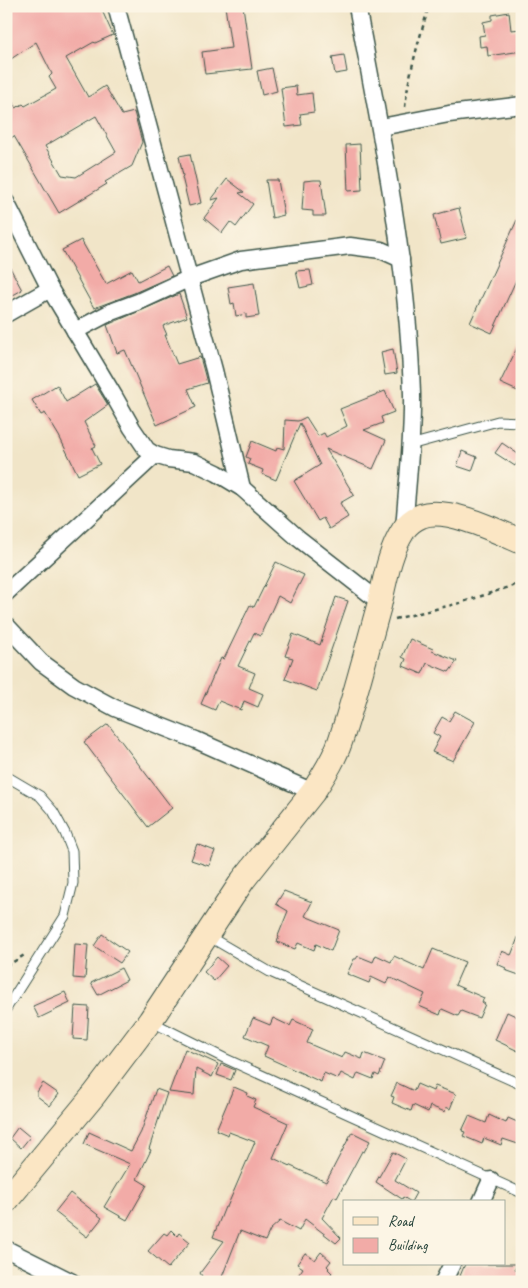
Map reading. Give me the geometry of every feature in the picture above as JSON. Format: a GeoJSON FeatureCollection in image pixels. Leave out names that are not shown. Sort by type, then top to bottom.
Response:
{"type":"FeatureCollection","features":[{"type":"Feature","properties":{"kind":"street"},"geometry":{"type":"LineString","coordinates":[[116,6],[190,278],[242,488]]}},
{"type":"Feature","properties":{"kind":"street"},"geometry":{"type":"LineString","coordinates":[[357,6],[381,127],[400,260],[410,357],[412,396],[404,530]]}},
{"type":"Feature","properties":{"kind":"street"},"geometry":{"type":"LineString","coordinates":[[381,127],[449,114],[522,106]]}},
{"type":"Feature","properties":{"kind":"street"},"geometry":{"type":"LineString","coordinates":[[6,202],[50,289],[146,450],[168,459],[194,462],[242,488],[377,613]]}},
{"type":"Feature","properties":{"kind":"street"},"geometry":{"type":"LineString","coordinates":[[75,331],[111,312],[190,278],[241,260],[350,246],[381,250],[400,260]]}},
{"type":"Feature","properties":{"kind":"street"},"geometry":{"type":"LineString","coordinates":[[6,314],[50,289]]}},
{"type":"Feature","properties":{"kind":"street"},"geometry":{"type":"LineString","coordinates":[[6,593],[155,455]]}},
{"type":"Feature","properties":{"kind":"street"},"geometry":{"type":"LineString","coordinates":[[6,1201],[94,1095],[150,1021],[243,880],[313,792],[339,744],[392,558],[404,530],[420,516],[442,513],[522,542]]}},
{"type":"Feature","properties":{"kind":"street"},"geometry":{"type":"LineString","coordinates":[[6,625],[41,662],[74,686],[115,708],[196,740],[313,792]]}},
{"type":"Feature","properties":{"kind":"street"},"geometry":{"type":"LineString","coordinates":[[482,1200],[491,1180]]}},
{"type":"Feature","properties":{"kind":"street"},"geometry":{"type":"LineString","coordinates":[[6,1249],[72,1282]]}},
{"type":"Feature","properties":{"kind":"street"},"geometry":{"type":"LineString","coordinates":[[443,1282],[451,1266]]}},
{"type":"Feature","properties":{"kind":"lane"},"geometry":{"type":"LineString","coordinates":[[410,444],[498,421],[522,422]]}},
{"type":"Feature","properties":{"kind":"lane"},"geometry":{"type":"LineString","coordinates":[[6,776],[40,796],[53,811],[72,851],[73,883],[64,916],[6,1009]]}},
{"type":"Feature","properties":{"kind":"lane"},"geometry":{"type":"LineString","coordinates":[[206,935],[270,972],[522,1085]]}},
{"type":"Feature","properties":{"kind":"lane"},"geometry":{"type":"LineString","coordinates":[[150,1021],[224,1058],[522,1194]]}},
{"type":"Feature","properties":{"kind":"path"},"geometry":{"type":"LineString","coordinates":[[404,123],[414,54],[429,6]]}},
{"type":"Feature","properties":{"kind":"path"},"geometry":{"type":"LineString","coordinates":[[377,613],[460,603],[512,586],[522,580]]}},
{"type":"Feature","properties":{"kind":"building"},"geometry":{"type":"Polygon","coordinates":[[[6,6],[100,6],[113,35],[94,42],[66,58],[88,97],[105,86],[122,115],[134,112],[142,142],[132,166],[105,182],[107,184],[59,213],[14,136],[11,138],[6,128],[6,91],[16,108],[23,104],[25,106],[56,89],[49,77],[52,74],[36,42],[11,59],[6,51],[6,6]],[[96,116],[45,146],[62,175],[76,177],[116,152],[96,116]]]}},
{"type":"Feature","properties":{"kind":"building"},"geometry":{"type":"Polygon","coordinates":[[[225,6],[243,6],[252,69],[205,74],[202,52],[231,48],[225,6]]]}},
{"type":"Feature","properties":{"kind":"building"},"geometry":{"type":"Polygon","coordinates":[[[509,12],[511,30],[522,29],[522,51],[488,56],[487,46],[480,47],[479,36],[485,35],[483,22],[492,20],[492,15],[509,12]]]}},
{"type":"Feature","properties":{"kind":"building"},"geometry":{"type":"Polygon","coordinates":[[[344,55],[347,72],[335,74],[332,57],[344,55]]]}},
{"type":"Feature","properties":{"kind":"building"},"geometry":{"type":"Polygon","coordinates":[[[272,68],[277,91],[262,95],[257,71],[272,68]]]}},
{"type":"Feature","properties":{"kind":"building"},"geometry":{"type":"Polygon","coordinates":[[[296,86],[297,95],[312,93],[314,112],[300,114],[302,125],[286,127],[281,88],[296,86]]]}},
{"type":"Feature","properties":{"kind":"building"},"geometry":{"type":"Polygon","coordinates":[[[360,144],[362,190],[348,191],[346,145],[360,144]]]}},
{"type":"Feature","properties":{"kind":"building"},"geometry":{"type":"Polygon","coordinates":[[[190,154],[201,203],[189,206],[179,156],[190,154]]]}},
{"type":"Feature","properties":{"kind":"building"},"geometry":{"type":"Polygon","coordinates":[[[227,179],[244,192],[239,193],[253,204],[236,227],[230,222],[222,233],[204,218],[219,198],[211,200],[227,179]]]}},
{"type":"Feature","properties":{"kind":"building"},"geometry":{"type":"Polygon","coordinates":[[[266,180],[278,180],[284,215],[272,218],[266,180]]]}},
{"type":"Feature","properties":{"kind":"building"},"geometry":{"type":"Polygon","coordinates":[[[321,180],[326,216],[313,216],[313,211],[302,210],[304,181],[321,180]]]}},
{"type":"Feature","properties":{"kind":"building"},"geometry":{"type":"Polygon","coordinates":[[[459,208],[467,238],[441,244],[434,215],[459,208]]]}},
{"type":"Feature","properties":{"kind":"building"},"geometry":{"type":"Polygon","coordinates":[[[522,209],[522,267],[492,333],[470,323],[522,209]]]}},
{"type":"Feature","properties":{"kind":"building"},"geometry":{"type":"Polygon","coordinates":[[[81,240],[106,284],[132,270],[138,281],[167,266],[172,276],[94,308],[62,250],[81,240]]]}},
{"type":"Feature","properties":{"kind":"building"},"geometry":{"type":"Polygon","coordinates":[[[6,260],[22,290],[6,299],[6,260]]]}},
{"type":"Feature","properties":{"kind":"building"},"geometry":{"type":"Polygon","coordinates":[[[310,270],[313,285],[300,288],[296,271],[310,270]]]}},
{"type":"Feature","properties":{"kind":"building"},"geometry":{"type":"Polygon","coordinates":[[[254,283],[259,316],[246,318],[246,314],[236,316],[234,303],[231,304],[228,287],[254,283]]]}},
{"type":"Feature","properties":{"kind":"building"},"geometry":{"type":"Polygon","coordinates":[[[179,294],[187,317],[163,326],[167,335],[165,335],[177,364],[200,357],[207,383],[188,389],[196,407],[157,425],[125,350],[117,353],[107,325],[179,294]]]}},
{"type":"Feature","properties":{"kind":"building"},"geometry":{"type":"Polygon","coordinates":[[[522,338],[522,393],[500,383],[522,338]]]}},
{"type":"Feature","properties":{"kind":"building"},"geometry":{"type":"Polygon","coordinates":[[[393,349],[397,373],[385,375],[381,352],[393,349]]]}},
{"type":"Feature","properties":{"kind":"building"},"geometry":{"type":"Polygon","coordinates":[[[95,384],[108,405],[84,422],[96,446],[92,448],[100,464],[78,475],[59,436],[45,413],[41,415],[32,400],[57,385],[66,402],[95,384]]]}},
{"type":"Feature","properties":{"kind":"building"},"geometry":{"type":"Polygon","coordinates":[[[385,391],[394,412],[381,417],[383,423],[364,430],[386,440],[373,469],[326,449],[354,495],[340,503],[348,517],[329,529],[323,518],[318,521],[294,481],[320,465],[300,423],[276,480],[262,474],[263,470],[248,464],[250,459],[246,457],[252,441],[276,451],[277,447],[284,449],[285,420],[298,421],[306,417],[318,436],[324,433],[326,437],[347,426],[340,409],[385,391]]]}},
{"type":"Feature","properties":{"kind":"building"},"geometry":{"type":"Polygon","coordinates":[[[502,443],[521,456],[515,466],[495,453],[502,443]]]}},
{"type":"Feature","properties":{"kind":"building"},"geometry":{"type":"Polygon","coordinates":[[[462,451],[477,457],[472,471],[457,466],[462,451]]]}},
{"type":"Feature","properties":{"kind":"building"},"geometry":{"type":"Polygon","coordinates":[[[276,562],[304,575],[290,603],[278,596],[260,636],[254,633],[238,666],[255,673],[249,688],[263,694],[258,707],[244,701],[241,710],[219,701],[215,710],[201,704],[221,658],[224,659],[250,605],[254,607],[276,562]]]}},
{"type":"Feature","properties":{"kind":"building"},"geometry":{"type":"Polygon","coordinates":[[[336,597],[348,601],[317,691],[285,679],[293,658],[285,656],[293,634],[320,645],[336,597]]]}},
{"type":"Feature","properties":{"kind":"building"},"geometry":{"type":"Polygon","coordinates":[[[410,639],[433,649],[432,651],[457,661],[449,672],[427,663],[422,674],[403,666],[406,659],[402,657],[410,639]]]}},
{"type":"Feature","properties":{"kind":"building"},"geometry":{"type":"Polygon","coordinates":[[[455,711],[475,722],[453,761],[432,752],[440,737],[433,733],[442,717],[449,721],[455,711]]]}},
{"type":"Feature","properties":{"kind":"building"},"geometry":{"type":"Polygon","coordinates":[[[108,724],[172,808],[148,827],[84,742],[108,724]]]}},
{"type":"Feature","properties":{"kind":"building"},"geometry":{"type":"Polygon","coordinates":[[[197,844],[215,851],[209,866],[191,860],[197,844]]]}},
{"type":"Feature","properties":{"kind":"building"},"geometry":{"type":"Polygon","coordinates":[[[284,891],[312,902],[305,916],[339,930],[331,951],[316,944],[314,950],[298,943],[295,949],[277,942],[288,911],[276,904],[284,891]]]}},
{"type":"Feature","properties":{"kind":"building"},"geometry":{"type":"Polygon","coordinates":[[[521,930],[522,976],[505,970],[506,968],[497,964],[502,951],[511,955],[521,930]]]}},
{"type":"Feature","properties":{"kind":"building"},"geometry":{"type":"Polygon","coordinates":[[[102,934],[128,952],[120,963],[94,946],[102,934]]]}},
{"type":"Feature","properties":{"kind":"building"},"geometry":{"type":"Polygon","coordinates":[[[75,944],[88,945],[85,979],[73,978],[75,944]]]}},
{"type":"Feature","properties":{"kind":"building"},"geometry":{"type":"Polygon","coordinates":[[[433,949],[465,962],[455,985],[484,998],[482,1002],[485,1004],[479,1018],[461,1011],[458,1016],[442,1009],[440,1015],[419,1006],[425,994],[389,977],[386,984],[371,977],[369,983],[347,974],[354,959],[358,956],[373,962],[376,955],[391,962],[394,956],[424,970],[433,949]]]}},
{"type":"Feature","properties":{"kind":"building"},"geometry":{"type":"Polygon","coordinates":[[[217,957],[227,966],[214,981],[204,972],[217,957]]]}},
{"type":"Feature","properties":{"kind":"building"},"geometry":{"type":"Polygon","coordinates":[[[121,968],[127,980],[98,995],[91,983],[121,968]]]}},
{"type":"Feature","properties":{"kind":"building"},"geometry":{"type":"Polygon","coordinates":[[[65,992],[70,1003],[39,1018],[33,1006],[65,992]]]}},
{"type":"Feature","properties":{"kind":"building"},"geometry":{"type":"Polygon","coordinates":[[[75,1006],[89,1007],[87,1040],[73,1039],[75,1006]]]}},
{"type":"Feature","properties":{"kind":"building"},"geometry":{"type":"Polygon","coordinates":[[[507,1012],[522,1019],[522,1044],[518,1051],[495,1040],[507,1012]]]}},
{"type":"Feature","properties":{"kind":"building"},"geometry":{"type":"Polygon","coordinates":[[[253,1018],[270,1025],[273,1018],[290,1026],[293,1020],[313,1029],[307,1043],[342,1058],[345,1052],[362,1059],[364,1053],[385,1061],[379,1076],[375,1074],[373,1079],[358,1073],[355,1080],[341,1073],[338,1079],[324,1073],[321,1082],[264,1056],[268,1046],[245,1036],[253,1018]]]}},
{"type":"Feature","properties":{"kind":"building"},"geometry":{"type":"Polygon","coordinates":[[[185,1049],[218,1064],[212,1077],[196,1069],[194,1095],[169,1092],[185,1049]]]}},
{"type":"Feature","properties":{"kind":"building"},"geometry":{"type":"Polygon","coordinates":[[[221,1064],[235,1070],[231,1080],[217,1075],[221,1064]]]}},
{"type":"Feature","properties":{"kind":"building"},"geometry":{"type":"Polygon","coordinates":[[[43,1083],[59,1094],[50,1106],[37,1096],[37,1092],[43,1083]]]}},
{"type":"Feature","properties":{"kind":"building"},"geometry":{"type":"Polygon","coordinates":[[[397,1083],[414,1091],[417,1084],[433,1091],[435,1086],[456,1094],[450,1109],[446,1107],[445,1112],[430,1106],[428,1112],[413,1105],[411,1111],[392,1103],[394,1097],[391,1096],[397,1083]]]}},
{"type":"Feature","properties":{"kind":"building"},"geometry":{"type":"Polygon","coordinates":[[[234,1087],[248,1093],[247,1096],[256,1100],[253,1107],[288,1123],[273,1158],[326,1182],[352,1132],[370,1141],[364,1152],[362,1151],[337,1198],[334,1196],[322,1218],[341,1238],[336,1243],[305,1219],[299,1231],[280,1221],[270,1230],[265,1241],[240,1231],[220,1282],[198,1282],[202,1276],[200,1273],[224,1241],[213,1237],[255,1142],[229,1132],[228,1135],[216,1130],[234,1087]]]}},
{"type":"Feature","properties":{"kind":"building"},"geometry":{"type":"Polygon","coordinates":[[[156,1089],[167,1093],[149,1149],[151,1150],[137,1179],[147,1185],[127,1220],[104,1207],[130,1164],[84,1144],[89,1132],[131,1151],[141,1132],[156,1089]]]}},
{"type":"Feature","properties":{"kind":"building"},"geometry":{"type":"Polygon","coordinates":[[[489,1115],[506,1123],[508,1118],[522,1124],[522,1135],[518,1144],[503,1139],[501,1145],[484,1138],[482,1144],[463,1136],[465,1132],[462,1131],[469,1116],[486,1123],[489,1115]]]}},
{"type":"Feature","properties":{"kind":"building"},"geometry":{"type":"Polygon","coordinates":[[[18,1127],[30,1137],[21,1148],[10,1138],[18,1127]]]}},
{"type":"Feature","properties":{"kind":"building"},"geometry":{"type":"Polygon","coordinates":[[[393,1152],[406,1159],[395,1180],[416,1193],[412,1200],[403,1197],[402,1199],[376,1182],[393,1152]]]}},
{"type":"Feature","properties":{"kind":"building"},"geometry":{"type":"Polygon","coordinates":[[[70,1193],[102,1218],[87,1237],[55,1212],[70,1193]]]}},
{"type":"Feature","properties":{"kind":"building"},"geometry":{"type":"Polygon","coordinates":[[[171,1230],[177,1236],[179,1233],[190,1242],[168,1268],[148,1251],[164,1233],[167,1235],[171,1230]]]}},
{"type":"Feature","properties":{"kind":"building"},"geometry":{"type":"Polygon","coordinates":[[[321,1252],[331,1261],[327,1266],[332,1273],[325,1282],[303,1282],[297,1277],[303,1268],[297,1264],[305,1253],[315,1260],[321,1252]]]}},
{"type":"Feature","properties":{"kind":"building"},"geometry":{"type":"Polygon","coordinates":[[[506,1264],[517,1264],[515,1269],[522,1272],[522,1282],[471,1282],[460,1276],[464,1266],[506,1266],[506,1264]]]}}]}
